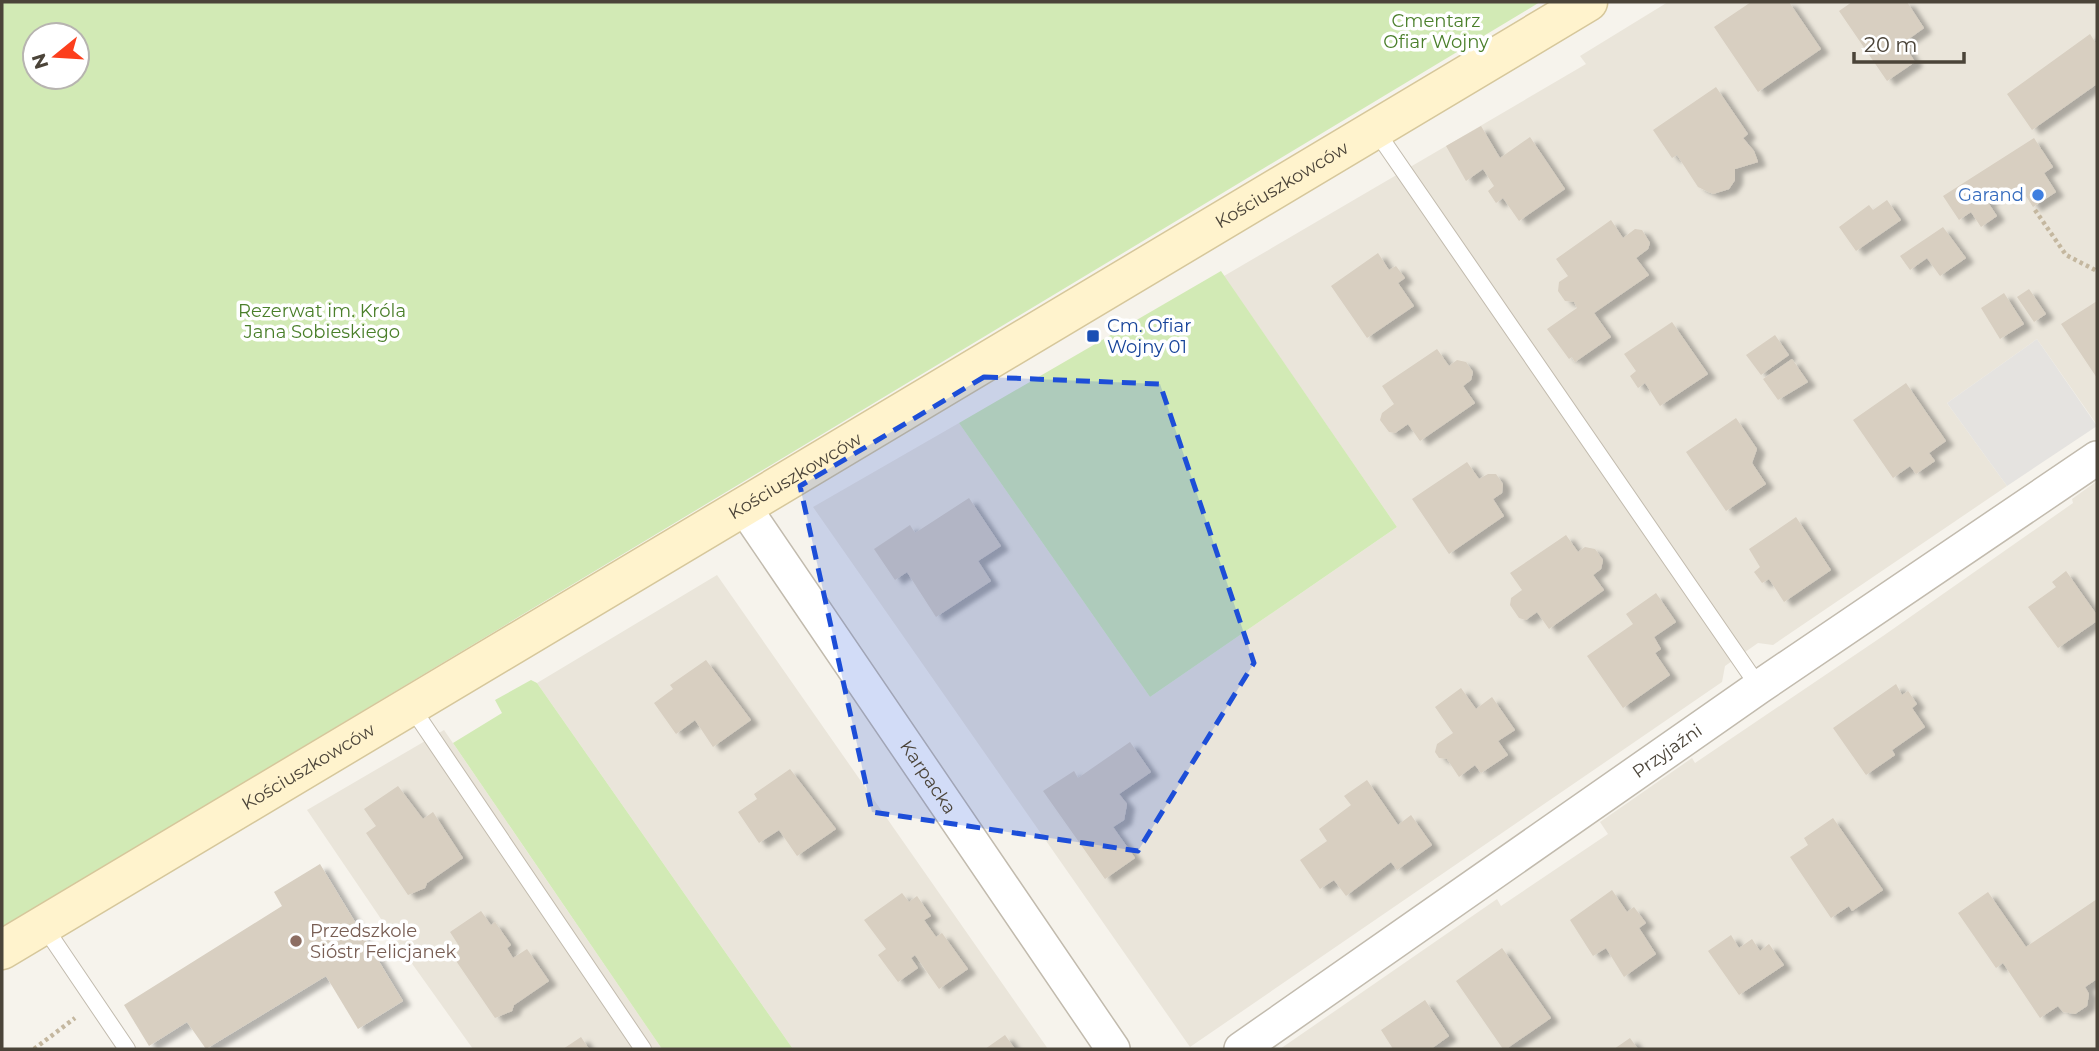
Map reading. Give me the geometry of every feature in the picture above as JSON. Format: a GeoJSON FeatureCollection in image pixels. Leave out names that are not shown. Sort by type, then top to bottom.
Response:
{"type":"FeatureCollection","features":[{"type":"Feature","properties":{"kind":"street","name":"Kościuszkowców"},"geometry":{"type":"LineString","coordinates":[[2,950],[1588,2]]}},
{"type":"Feature","properties":{"kind":"street","name":"Przyjaźni"},"geometry":{"type":"LineString","coordinates":[[1241,1049],[1759,687],[2097,458]]}},
{"type":"Feature","properties":{"kind":"street","name":"Karpacka"},"geometry":{"type":"LineString","coordinates":[[744,507],[1114,1049]]}},
{"type":"Feature","properties":{"kind":"lane"},"geometry":{"type":"LineString","coordinates":[[1376,131],[1759,687]]}},
{"type":"Feature","properties":{"kind":"lane"},"geometry":{"type":"LineString","coordinates":[[410,705],[643,1049]]}},
{"type":"Feature","properties":{"kind":"lane"},"geometry":{"type":"LineString","coordinates":[[43,925],[127,1049]]}},
{"type":"Feature","properties":{"kind":"path"},"geometry":{"type":"LineString","coordinates":[[2035,210],[2066,255],[2097,271]]}},
{"type":"Feature","properties":{"kind":"path"},"geometry":{"type":"LineString","coordinates":[[34,1049],[96,1002]]}},
{"type":"Feature","properties":{"kind":"highlighted area"},"geometry":{"type":"Polygon","coordinates":[[[984,377],[1160,384],[1254,663],[1138,851],[872,812],[800,486],[984,377]]]}},
{"type":"Feature","properties":{"kind":"shaded area"},"geometry":{"type":"Polygon","coordinates":[[[1668,2],[2097,2],[2097,425],[2037,339],[1947,403],[2007,486],[1773,645],[1758,643],[1725,666],[1722,682],[1190,1047],[813,507],[959,423],[1150,697],[1397,527],[1224,276],[1586,64],[1580,56],[1668,2]]]}},
{"type":"Feature","properties":{"kind":"shaded area"},"geometry":{"type":"Polygon","coordinates":[[[2037,339],[2097,426],[2007,486],[1947,403],[2037,339]]]}},
{"type":"Feature","properties":{"kind":"shaded area"},"geometry":{"type":"Polygon","coordinates":[[[2097,481],[2097,1049],[1280,1049],[1497,899],[1501,906],[1608,834],[1600,822],[1692,758],[1695,763],[1883,636],[2073,503],[2072,499],[2097,481]]]}},
{"type":"Feature","properties":{"kind":"shaded area"},"geometry":{"type":"Polygon","coordinates":[[[717,575],[1048,1049],[793,1049],[537,683],[717,575]]]}},
{"type":"Feature","properties":{"kind":"shaded area"},"geometry":{"type":"Polygon","coordinates":[[[444,730],[662,1049],[473,1049],[398,944],[307,810],[444,730]]]}},
{"type":"Feature","properties":{"kind":"green space","name":"Rezerwat im. Króla Jana Sobieskiego"},"geometry":{"type":"Polygon","coordinates":[[[2,2],[1540,2],[2,928],[2,2]]]}},
{"type":"Feature","properties":{"kind":"green space"},"geometry":{"type":"Polygon","coordinates":[[[1221,271],[1397,527],[1150,697],[959,423],[1221,271]]]}},
{"type":"Feature","properties":{"kind":"green space"},"geometry":{"type":"Polygon","coordinates":[[[531,680],[537,683],[793,1049],[662,1049],[453,743],[502,713],[495,700],[531,680]]]}},
{"type":"Feature","properties":{"kind":"building"},"geometry":{"type":"Polygon","coordinates":[[[1751,2],[1789,2],[1821,49],[1758,92],[1714,27],[1751,2]]]}},
{"type":"Feature","properties":{"kind":"building"},"geometry":{"type":"Polygon","coordinates":[[[1852,2],[1907,2],[1924,28],[1903,43],[1915,62],[1887,81],[1839,11],[1852,2]]]}},
{"type":"Feature","properties":{"kind":"building"},"geometry":{"type":"Polygon","coordinates":[[[2090,34],[2097,45],[2097,84],[2032,130],[2007,94],[2090,34]]]}},
{"type":"Feature","properties":{"kind":"building"},"geometry":{"type":"Polygon","coordinates":[[[1716,87],[1748,134],[1743,138],[1754,151],[1758,162],[1735,169],[1735,180],[1729,189],[1713,194],[1698,187],[1677,155],[1672,158],[1653,130],[1716,87]]]}},
{"type":"Feature","properties":{"kind":"building"},"geometry":{"type":"Polygon","coordinates":[[[1481,126],[1500,158],[1530,137],[1565,189],[1519,221],[1503,198],[1496,203],[1488,191],[1494,186],[1483,169],[1466,181],[1446,146],[1481,126]]]}},
{"type":"Feature","properties":{"kind":"building"},"geometry":{"type":"Polygon","coordinates":[[[2034,138],[2053,167],[2044,173],[2056,192],[2033,207],[2021,188],[2006,198],[2002,191],[1987,201],[1997,216],[1981,227],[1971,212],[1959,220],[1943,196],[2034,138]]]}},
{"type":"Feature","properties":{"kind":"building"},"geometry":{"type":"Polygon","coordinates":[[[1887,200],[1901,220],[1856,251],[1839,227],[1869,205],[1873,210],[1887,200]]]}},
{"type":"Feature","properties":{"kind":"building"},"geometry":{"type":"Polygon","coordinates":[[[1611,220],[1623,238],[1635,229],[1642,230],[1650,243],[1648,249],[1636,258],[1649,275],[1594,313],[1611,337],[1575,362],[1572,357],[1569,359],[1547,329],[1577,308],[1574,302],[1565,301],[1558,291],[1559,282],[1568,276],[1556,259],[1611,220]]]}},
{"type":"Feature","properties":{"kind":"building"},"geometry":{"type":"Polygon","coordinates":[[[1943,227],[1966,258],[1940,276],[1927,258],[1910,270],[1900,256],[1943,227]]]}},
{"type":"Feature","properties":{"kind":"building"},"geometry":{"type":"Polygon","coordinates":[[[1378,253],[1389,270],[1396,266],[1405,278],[1398,283],[1414,306],[1367,338],[1331,286],[1378,253]]]}},
{"type":"Feature","properties":{"kind":"building"},"geometry":{"type":"Polygon","coordinates":[[[2029,289],[2046,314],[2034,322],[2017,297],[2029,289]]]}},
{"type":"Feature","properties":{"kind":"building"},"geometry":{"type":"Polygon","coordinates":[[[2004,293],[2024,324],[2000,339],[1981,308],[2004,293]]]}},
{"type":"Feature","properties":{"kind":"building"},"geometry":{"type":"Polygon","coordinates":[[[2097,301],[2097,378],[2061,324],[2097,301]]]}},
{"type":"Feature","properties":{"kind":"building"},"geometry":{"type":"Polygon","coordinates":[[[1672,322],[1708,374],[1660,406],[1645,383],[1638,388],[1630,376],[1636,371],[1624,354],[1672,322]]]}},
{"type":"Feature","properties":{"kind":"building"},"geometry":{"type":"Polygon","coordinates":[[[1775,335],[1789,355],[1761,375],[1746,355],[1775,335]]]}},
{"type":"Feature","properties":{"kind":"building"},"geometry":{"type":"Polygon","coordinates":[[[1437,349],[1449,366],[1457,360],[1466,362],[1473,372],[1471,380],[1463,386],[1475,403],[1420,441],[1408,424],[1395,433],[1389,432],[1380,420],[1382,413],[1394,404],[1382,386],[1437,349]]]}},
{"type":"Feature","properties":{"kind":"building"},"geometry":{"type":"Polygon","coordinates":[[[1792,359],[1808,382],[1778,400],[1763,379],[1792,359]]]}},
{"type":"Feature","properties":{"kind":"building"},"geometry":{"type":"Polygon","coordinates":[[[1906,383],[1946,441],[1929,453],[1935,461],[1916,474],[1910,466],[1893,478],[1853,420],[1906,383]]]}},
{"type":"Feature","properties":{"kind":"building"},"geometry":{"type":"Polygon","coordinates":[[[1736,418],[1757,449],[1752,463],[1766,484],[1726,511],[1686,452],[1736,418]]]}},
{"type":"Feature","properties":{"kind":"building"},"geometry":{"type":"Polygon","coordinates":[[[1467,462],[1479,479],[1488,474],[1496,474],[1503,484],[1502,493],[1493,499],[1504,516],[1449,554],[1412,499],[1467,462]]]}},
{"type":"Feature","properties":{"kind":"building"},"geometry":{"type":"Polygon","coordinates":[[[969,498],[1001,546],[978,561],[991,581],[936,617],[907,572],[895,580],[874,549],[910,525],[915,533],[969,498]]]}},
{"type":"Feature","properties":{"kind":"building"},"geometry":{"type":"Polygon","coordinates":[[[1796,517],[1831,570],[1784,602],[1769,579],[1762,583],[1754,572],[1760,567],[1749,549],[1796,517]]]}},
{"type":"Feature","properties":{"kind":"building"},"geometry":{"type":"Polygon","coordinates":[[[1566,535],[1578,552],[1585,547],[1595,549],[1603,560],[1601,569],[1593,575],[1604,590],[1549,629],[1537,612],[1526,620],[1519,618],[1510,605],[1511,598],[1522,590],[1510,573],[1566,535]]]}},
{"type":"Feature","properties":{"kind":"building"},"geometry":{"type":"Polygon","coordinates":[[[2066,571],[2097,615],[2097,621],[2058,648],[2028,607],[2056,587],[2052,582],[2066,571]]]}},
{"type":"Feature","properties":{"kind":"building"},"geometry":{"type":"Polygon","coordinates":[[[1656,593],[1676,622],[1654,637],[1661,649],[1655,653],[1670,675],[1623,708],[1587,656],[1633,624],[1626,614],[1656,593]]]}},
{"type":"Feature","properties":{"kind":"building"},"geometry":{"type":"Polygon","coordinates":[[[706,660],[751,720],[713,747],[695,720],[676,734],[654,703],[673,689],[670,685],[706,660]]]}},
{"type":"Feature","properties":{"kind":"building"},"geometry":{"type":"Polygon","coordinates":[[[1896,684],[1902,695],[1908,691],[1917,704],[1912,708],[1925,727],[1892,750],[1895,755],[1866,775],[1833,728],[1896,684]]]}},
{"type":"Feature","properties":{"kind":"building"},"geometry":{"type":"Polygon","coordinates":[[[1461,688],[1476,709],[1492,697],[1515,730],[1498,741],[1508,755],[1481,773],[1475,765],[1459,777],[1447,759],[1439,758],[1435,752],[1437,744],[1453,733],[1435,707],[1461,688]]]}},
{"type":"Feature","properties":{"kind":"building"},"geometry":{"type":"Polygon","coordinates":[[[1130,742],[1151,772],[1119,794],[1127,804],[1124,820],[1113,827],[1135,858],[1105,879],[1043,791],[1074,771],[1078,778],[1130,742]]]}},
{"type":"Feature","properties":{"kind":"building"},"geometry":{"type":"Polygon","coordinates":[[[790,769],[836,829],[797,856],[779,830],[759,843],[738,812],[757,799],[754,794],[790,769]]]}},
{"type":"Feature","properties":{"kind":"building"},"geometry":{"type":"Polygon","coordinates":[[[1367,780],[1398,825],[1411,815],[1432,845],[1397,870],[1391,862],[1346,896],[1334,880],[1320,889],[1300,860],[1327,841],[1319,829],[1351,805],[1344,796],[1367,780]]]}},
{"type":"Feature","properties":{"kind":"building"},"geometry":{"type":"Polygon","coordinates":[[[398,786],[423,819],[433,812],[463,858],[427,883],[425,888],[408,895],[366,833],[376,826],[364,809],[398,786]]]}},
{"type":"Feature","properties":{"kind":"building"},"geometry":{"type":"Polygon","coordinates":[[[1833,818],[1883,890],[1852,911],[1849,906],[1831,918],[1790,857],[1808,845],[1804,838],[1833,818]]]}},
{"type":"Feature","properties":{"kind":"building","name":"Przedszkole Sióstr Felicjanek"},"geometry":{"type":"Polygon","coordinates":[[[320,864],[403,1001],[358,1029],[326,976],[206,1049],[187,1022],[149,1046],[124,1005],[282,906],[274,892],[320,864]]]}},
{"type":"Feature","properties":{"kind":"building"},"geometry":{"type":"Polygon","coordinates":[[[1612,890],[1627,912],[1634,907],[1646,923],[1639,928],[1656,954],[1624,977],[1606,948],[1593,956],[1570,920],[1612,890]]]}},
{"type":"Feature","properties":{"kind":"building"},"geometry":{"type":"Polygon","coordinates":[[[1988,892],[2026,947],[2097,899],[2097,979],[2085,987],[2089,994],[2087,1006],[2075,1014],[2063,1012],[2058,1006],[2040,1018],[2003,963],[1996,968],[1958,913],[1988,892]]]}},
{"type":"Feature","properties":{"kind":"building"},"geometry":{"type":"Polygon","coordinates":[[[902,893],[909,902],[917,896],[931,916],[924,920],[936,937],[942,933],[968,969],[939,989],[915,955],[911,958],[918,968],[898,982],[878,955],[886,949],[864,920],[902,893]]]}},
{"type":"Feature","properties":{"kind":"building"},"geometry":{"type":"Polygon","coordinates":[[[481,911],[491,925],[495,922],[511,945],[507,948],[513,958],[527,949],[549,981],[514,1005],[512,1011],[495,1018],[450,952],[459,946],[450,932],[481,911]]]}},
{"type":"Feature","properties":{"kind":"building"},"geometry":{"type":"Polygon","coordinates":[[[1731,935],[1739,948],[1752,939],[1760,951],[1769,944],[1784,965],[1739,995],[1708,951],[1731,935]]]}},
{"type":"Feature","properties":{"kind":"building"},"geometry":{"type":"Polygon","coordinates":[[[1502,948],[1551,1018],[1506,1049],[1503,1049],[1456,981],[1502,948]]]}},
{"type":"Feature","properties":{"kind":"building"},"geometry":{"type":"Polygon","coordinates":[[[1425,1000],[1449,1036],[1431,1049],[1393,1049],[1381,1030],[1425,1000]]]}},
{"type":"Feature","properties":{"kind":"building"},"geometry":{"type":"Polygon","coordinates":[[[1005,1035],[1015,1049],[985,1049],[1005,1035]]]}},
{"type":"Feature","properties":{"kind":"building"},"geometry":{"type":"Polygon","coordinates":[[[581,1037],[589,1049],[563,1049],[581,1037]]]}},
{"type":"Feature","properties":{"kind":"building"},"geometry":{"type":"Polygon","coordinates":[[[1630,1038],[1638,1049],[1614,1049],[1630,1038]]]}},
{"type":"Feature","properties":{"kind":"place","name":"Garand"},"geometry":{"type":"Point","coordinates":[2038,195]}},
{"type":"Feature","properties":{"kind":"place","name":"Cm. Ofiar Wojny 01"},"geometry":{"type":"Point","coordinates":[1093,336]}},
{"type":"Feature","properties":{"kind":"place","name":"Przedszkole Sióstr Felicjanek"},"geometry":{"type":"Point","coordinates":[296,941]}},
{"type":"Feature","properties":{"kind":"park label","name":"Cmentarz Ofiar Wojny"},"geometry":{"type":"Point","coordinates":[1436,31]}}]}
